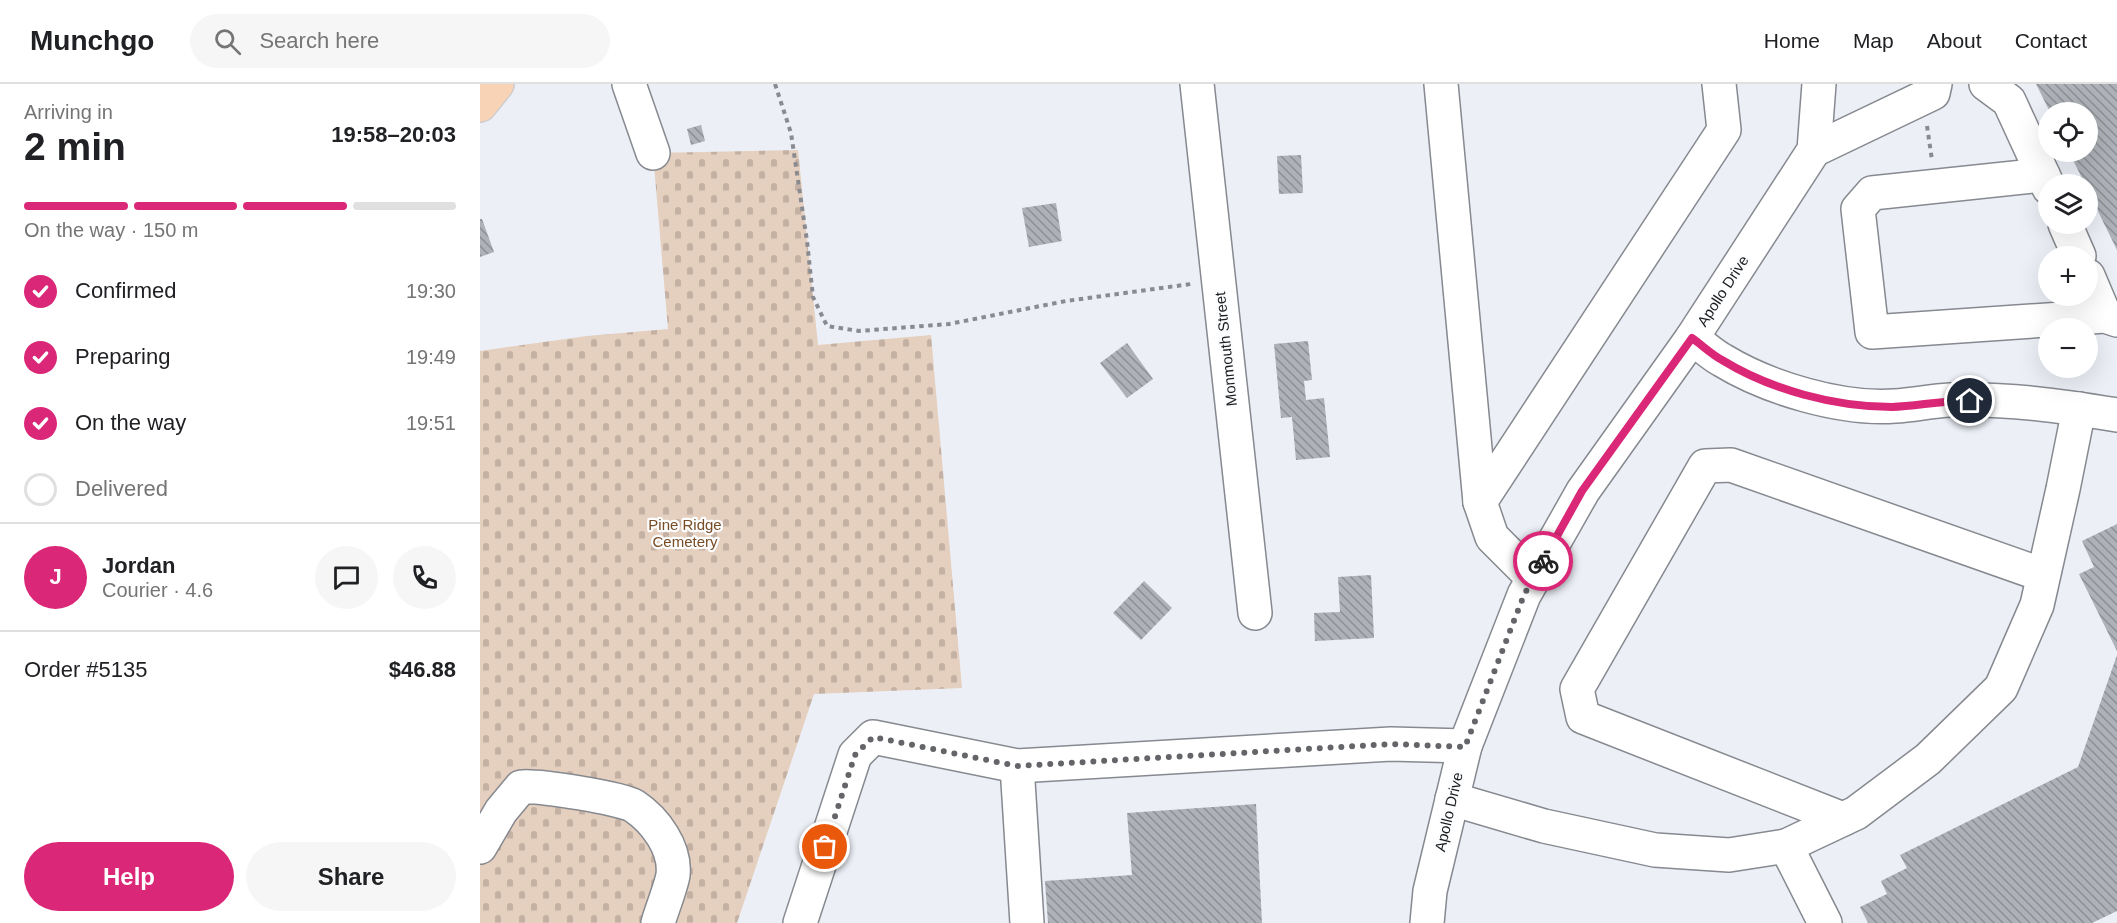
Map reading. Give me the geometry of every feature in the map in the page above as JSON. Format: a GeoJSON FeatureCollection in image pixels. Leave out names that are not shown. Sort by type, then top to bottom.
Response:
{"type":"FeatureCollection","features":[{"type":"Feature","properties":{"kind":"main road"},"geometry":{"type":"LineString","coordinates":[[480,105],[497,84]]}},
{"type":"Feature","properties":{"kind":"street"},"geometry":{"type":"LineString","coordinates":[[629,84],[653,153]]}},
{"type":"Feature","properties":{"kind":"street","name":"Monmouth Street"},"geometry":{"type":"LineString","coordinates":[[1197,84],[1255,613]]}},
{"type":"Feature","properties":{"kind":"street"},"geometry":{"type":"LineString","coordinates":[[1441,84],[1480,502],[1492,537],[1533,578]]}},
{"type":"Feature","properties":{"kind":"street"},"geometry":{"type":"LineString","coordinates":[[1480,502],[1724,130],[1719,84]]}},
{"type":"Feature","properties":{"kind":"street","name":"Apollo Drive"},"geometry":{"type":"LineString","coordinates":[[1427,923],[1430,891],[1465,747],[1524,595],[1582,491],[1692,338],[1814,150],[1819,84]]}},
{"type":"Feature","properties":{"kind":"street"},"geometry":{"type":"LineString","coordinates":[[1814,150],[1933,93],[1935,84]]}},
{"type":"Feature","properties":{"kind":"street"},"geometry":{"type":"LineString","coordinates":[[1986,84],[2009,101],[2042,174]]}},
{"type":"Feature","properties":{"kind":"street"},"geometry":{"type":"LineString","coordinates":[[2038,182],[1931,186],[1872,193],[1858,209],[1872,332],[2111,318],[2098,294]]}},
{"type":"Feature","properties":{"kind":"street"},"geometry":{"type":"LineString","coordinates":[[1692,338],[1721,360],[1748,374],[1817,398],[1859,405],[1894,407],[1949,400],[2011,402],[2117,415]]}},
{"type":"Feature","properties":{"kind":"street"},"geometry":{"type":"LineString","coordinates":[[1452,799],[1544,826],[1655,850],[1729,855],[1786,846],[1856,813],[1928,759],[2001,688],[2037,605],[2079,409]]}},
{"type":"Feature","properties":{"kind":"street"},"geometry":{"type":"LineString","coordinates":[[1844,819],[1583,717],[1577,688],[1706,466],[1731,465],[2043,575]]}},
{"type":"Feature","properties":{"kind":"street"},"geometry":{"type":"LineString","coordinates":[[800,923],[855,755],[873,737],[1017,766],[1391,744],[1465,747]]}},
{"type":"Feature","properties":{"kind":"street"},"geometry":{"type":"LineString","coordinates":[[1017,766],[1027,923]]}},
{"type":"Feature","properties":{"kind":"street"},"geometry":{"type":"LineString","coordinates":[[480,847],[501,811],[521,787],[531,785],[571,791],[632,804],[655,824],[670,850],[673,874],[658,923]]}},
{"type":"Feature","properties":{"kind":"street"},"geometry":{"type":"LineString","coordinates":[[1786,846],[1825,923]]}},
{"type":"Feature","properties":{"kind":"path"},"geometry":{"type":"LineString","coordinates":[[775,84],[791,133],[813,297],[827,326],[859,331],[948,324],[1066,301],[1218,281]]}},
{"type":"Feature","properties":{"kind":"path"},"geometry":{"type":"LineString","coordinates":[[1926,124],[1932,156],[1931,186]]}},
{"type":"Feature","properties":{"kind":"green space","name":"Pine Ridge Cemetery"},"geometry":{"type":"Polygon","coordinates":[[[798,150],[818,345],[931,335],[962,688],[814,694],[737,923],[480,923],[480,351],[587,336],[668,329],[653,153],[798,150]]]}},
{"type":"Feature","properties":{"kind":"building"},"geometry":{"type":"Polygon","coordinates":[[[2036,84],[2117,84],[2117,250],[2098,211],[2098,174],[2080,174],[2074,162],[2098,162],[2098,102],[2045,102],[2036,84]]]}},
{"type":"Feature","properties":{"kind":"building"},"geometry":{"type":"Polygon","coordinates":[[[701,125],[705,141],[691,145],[687,129],[701,125]]]}},
{"type":"Feature","properties":{"kind":"building"},"geometry":{"type":"Polygon","coordinates":[[[1301,155],[1303,193],[1279,194],[1277,156],[1301,155]]]}},
{"type":"Feature","properties":{"kind":"building"},"geometry":{"type":"Polygon","coordinates":[[[1056,203],[1062,241],[1029,247],[1022,208],[1056,203]]]}},
{"type":"Feature","properties":{"kind":"building"},"geometry":{"type":"Polygon","coordinates":[[[480,219],[482,219],[494,252],[480,257],[480,219]]]}},
{"type":"Feature","properties":{"kind":"building"},"geometry":{"type":"Polygon","coordinates":[[[1308,341],[1312,380],[1304,381],[1306,400],[1324,398],[1330,457],[1296,460],[1292,417],[1281,418],[1274,344],[1308,341]]]}},
{"type":"Feature","properties":{"kind":"building"},"geometry":{"type":"Polygon","coordinates":[[[1127,343],[1153,379],[1127,398],[1100,363],[1127,343]]]}},
{"type":"Feature","properties":{"kind":"building"},"geometry":{"type":"Polygon","coordinates":[[[2117,524],[2117,651],[2079,574],[2094,567],[2082,541],[2117,524]]]}},
{"type":"Feature","properties":{"kind":"building"},"geometry":{"type":"Polygon","coordinates":[[[1371,575],[1374,638],[1315,641],[1314,613],[1340,612],[1338,577],[1371,575]]]}},
{"type":"Feature","properties":{"kind":"building"},"geometry":{"type":"Polygon","coordinates":[[[1144,581],[1172,608],[1141,640],[1113,613],[1144,581]]]}},
{"type":"Feature","properties":{"kind":"building"},"geometry":{"type":"Polygon","coordinates":[[[2117,655],[2117,911],[2092,923],[1868,923],[1860,907],[1887,894],[1881,881],[1907,868],[1900,855],[2078,767],[2117,655]]]}},
{"type":"Feature","properties":{"kind":"building"},"geometry":{"type":"Polygon","coordinates":[[[1256,804],[1262,923],[1048,923],[1045,881],[1132,875],[1127,813],[1256,804]]]}},
{"type":"Feature","properties":{"kind":"way so far"},"geometry":{"type":"LineString","coordinates":[[825,847],[855,755],[873,737],[1017,766],[1391,744],[1465,747],[1524,595],[1543,561]]}},
{"type":"Feature","properties":{"kind":"route"},"geometry":{"type":"LineString","coordinates":[[1543,561],[1582,491],[1692,338],[1721,360],[1748,374],[1817,398],[1859,405],[1894,407],[1949,400],[1970,401]]}}]}
